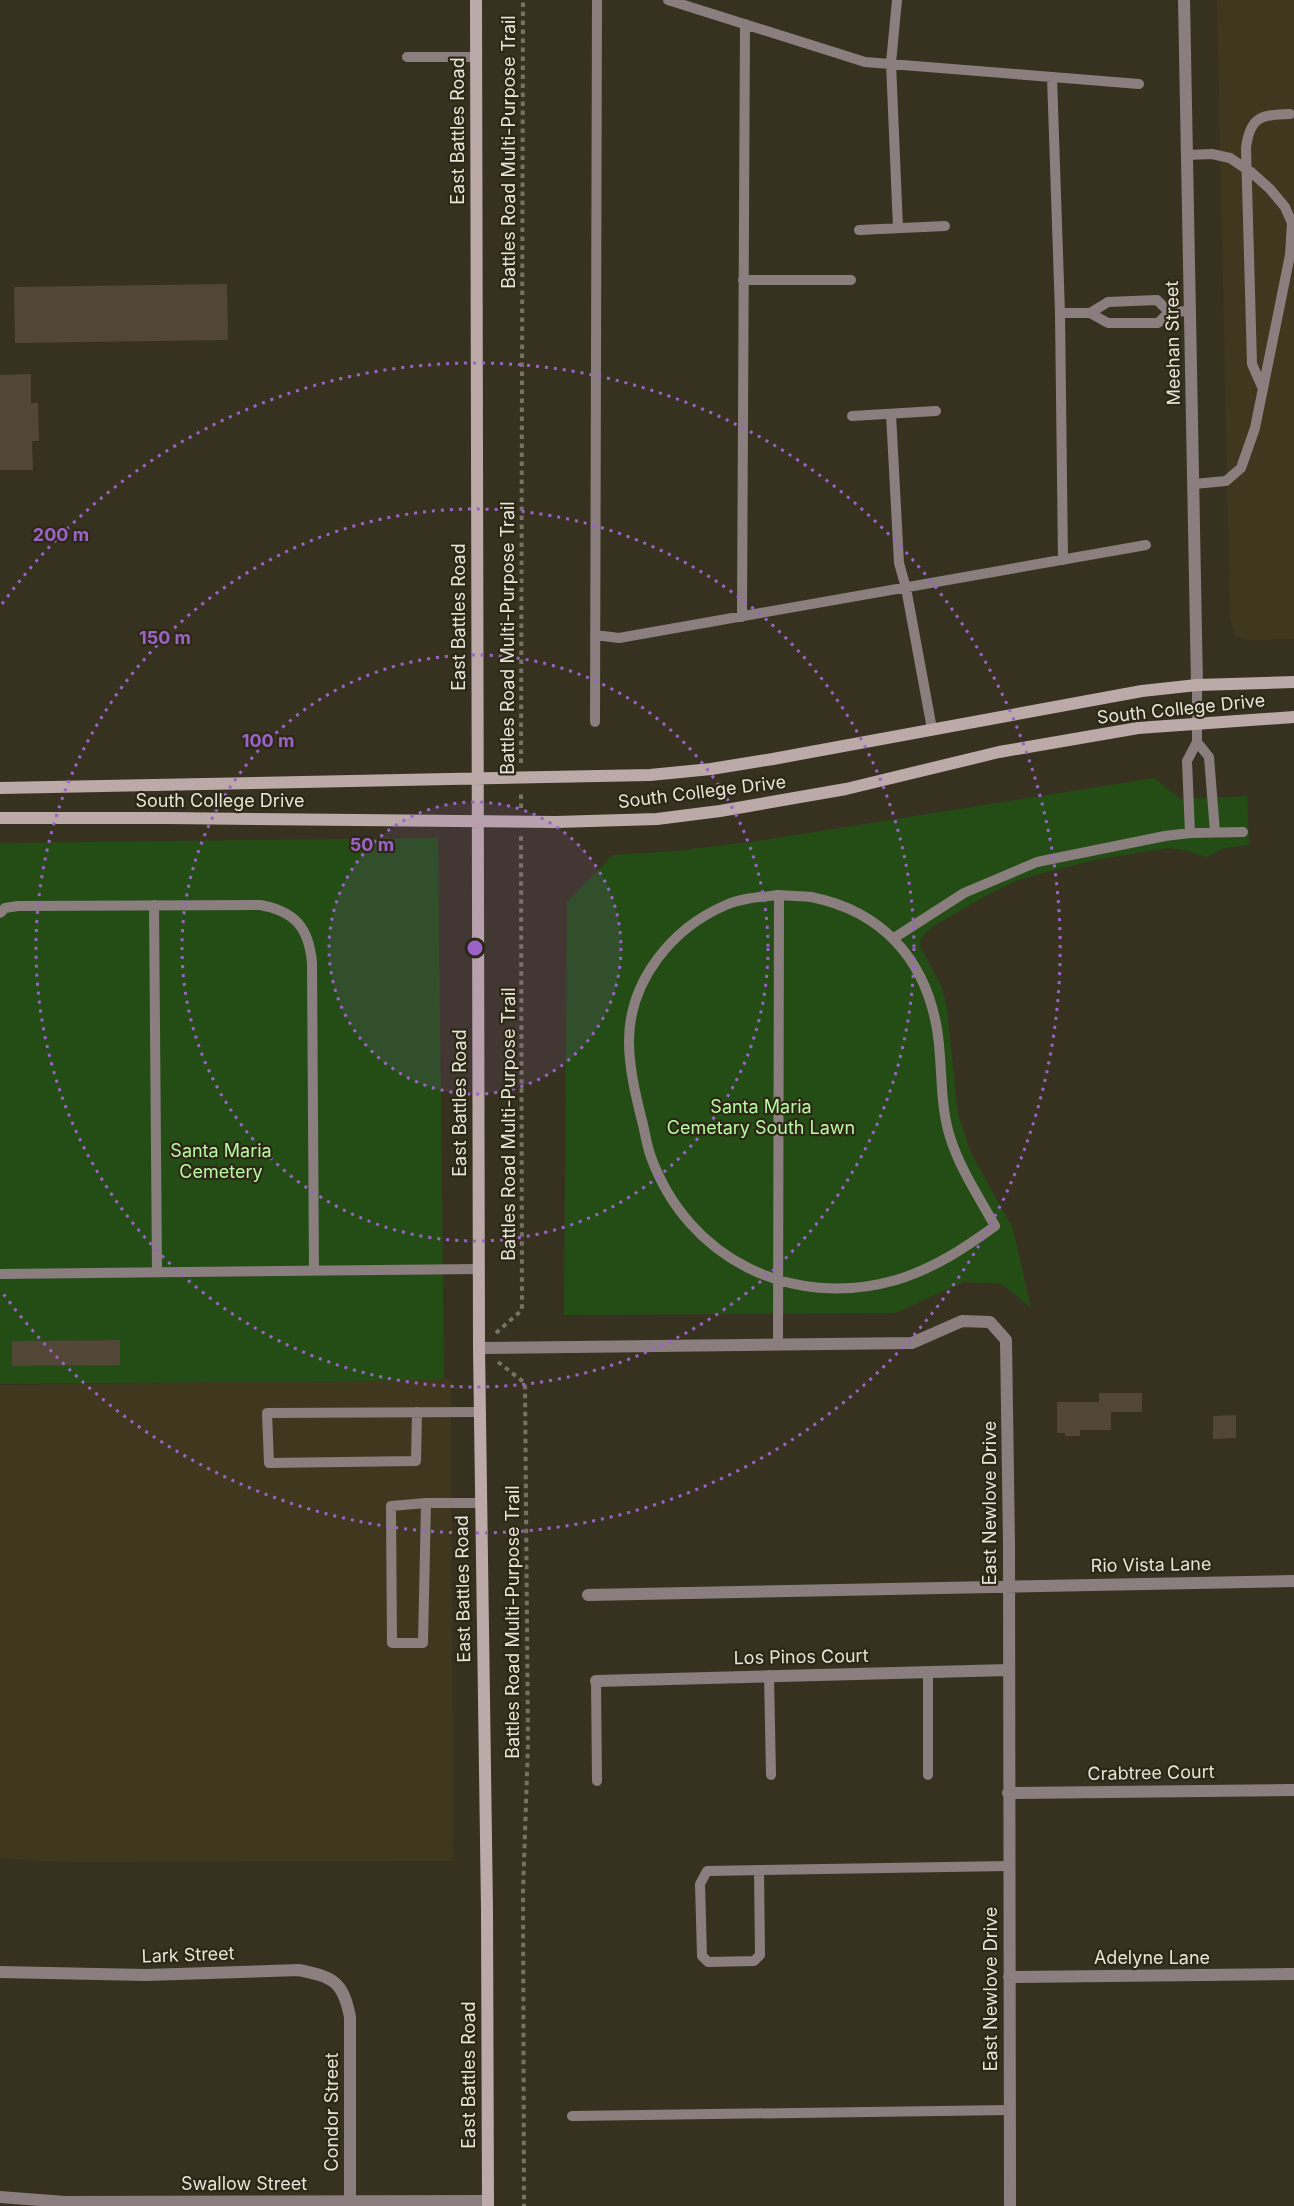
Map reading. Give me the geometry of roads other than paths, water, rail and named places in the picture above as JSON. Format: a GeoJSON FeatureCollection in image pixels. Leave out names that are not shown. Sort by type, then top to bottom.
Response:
{"type":"FeatureCollection","features":[{"type":"Feature","properties":{"kind":"street","name":"East Battles Road"},"geometry":{"type":"LineString","coordinates":[[476,0],[479,1348],[487,1910],[488,2204]]}},
{"type":"Feature","properties":{"kind":"street","name":"Meehan Street"},"geometry":{"type":"LineString","coordinates":[[1184,0],[1197,685]]}},
{"type":"Feature","properties":{"kind":"street","name":"South College Drive"},"geometry":{"type":"LineString","coordinates":[[0,788],[650,775],[711,769],[1142,691],[1197,685],[1294,682]]}},
{"type":"Feature","properties":{"kind":"street","name":"South College Drive"},"geometry":{"type":"LineString","coordinates":[[0,818],[521,822],[606,822],[657,819],[720,812],[846,789],[999,752],[1138,728],[1294,717]]}},
{"type":"Feature","properties":{"kind":"street","name":"East Newlove Drive"},"geometry":{"type":"LineString","coordinates":[[479,1348],[912,1343],[962,1321],[990,1322],[1006,1340],[1010,2206]]}},
{"type":"Feature","properties":{"kind":"street","name":"Rio Vista Lane"},"geometry":{"type":"LineString","coordinates":[[588,1595],[1294,1581]]}},
{"type":"Feature","properties":{"kind":"street","name":"Los Pinos Court"},"geometry":{"type":"LineString","coordinates":[[596,1681],[1008,1670]]}},
{"type":"Feature","properties":{"kind":"street","name":"Crabtree Court"},"geometry":{"type":"LineString","coordinates":[[1008,1793],[1294,1790]]}},
{"type":"Feature","properties":{"kind":"street","name":"Lark Street"},"geometry":{"type":"LineString","coordinates":[[0,1972],[146,1975],[299,1970],[324,1975],[334,1980],[347,2000],[350,2017]]}},
{"type":"Feature","properties":{"kind":"street","name":"Adelyne Lane"},"geometry":{"type":"LineString","coordinates":[[1009,1977],[1294,1974]]}},
{"type":"Feature","properties":{"kind":"street","name":"Condor Street"},"geometry":{"type":"LineString","coordinates":[[350,2017],[350,2204]]}},
{"type":"Feature","properties":{"kind":"street","name":"Swallow Street"},"geometry":{"type":"LineString","coordinates":[[0,2197],[65,2202],[488,2204]]}},
{"type":"Feature","properties":{"kind":"lane"},"geometry":{"type":"LineString","coordinates":[[595,722],[597,0]]}},
{"type":"Feature","properties":{"kind":"lane"},"geometry":{"type":"LineString","coordinates":[[668,0],[865,62],[1139,84]]}},
{"type":"Feature","properties":{"kind":"lane"},"geometry":{"type":"LineString","coordinates":[[897,0],[891,63],[898,228]]}},
{"type":"Feature","properties":{"kind":"lane"},"geometry":{"type":"LineString","coordinates":[[742,617],[744,24]]}},
{"type":"Feature","properties":{"kind":"lane"},"geometry":{"type":"LineString","coordinates":[[407,57],[476,57]]}},
{"type":"Feature","properties":{"kind":"lane"},"geometry":{"type":"LineString","coordinates":[[1052,77],[1060,313],[1063,560]]}},
{"type":"Feature","properties":{"kind":"lane"},"geometry":{"type":"LineString","coordinates":[[1263,389],[1252,364],[1246,169],[1248,133],[1254,123],[1263,116],[1290,114]]}},
{"type":"Feature","properties":{"kind":"lane"},"geometry":{"type":"LineString","coordinates":[[1187,155],[1212,154],[1230,158],[1270,189],[1285,207],[1292,223],[1290,255],[1255,428],[1241,468],[1226,481],[1194,484]]}},
{"type":"Feature","properties":{"kind":"lane"},"geometry":{"type":"LineString","coordinates":[[859,230],[945,226]]}},
{"type":"Feature","properties":{"kind":"lane"},"geometry":{"type":"LineString","coordinates":[[743,280],[851,280]]}},
{"type":"Feature","properties":{"kind":"lane"},"geometry":{"type":"LineString","coordinates":[[1090,313],[1108,302],[1157,300],[1169,312]]}},
{"type":"Feature","properties":{"kind":"lane"},"geometry":{"type":"LineString","coordinates":[[1060,313],[1090,313],[1108,323],[1158,323],[1169,312],[1190,311]]}},
{"type":"Feature","properties":{"kind":"lane"},"geometry":{"type":"LineString","coordinates":[[852,416],[936,411]]}},
{"type":"Feature","properties":{"kind":"lane"},"geometry":{"type":"LineString","coordinates":[[891,414],[899,563],[906,588],[932,729]]}},
{"type":"Feature","properties":{"kind":"lane"},"geometry":{"type":"LineString","coordinates":[[595,635],[619,638],[1146,545]]}},
{"type":"Feature","properties":{"kind":"lane"},"geometry":{"type":"LineString","coordinates":[[1190,833],[1187,760],[1197,742],[1197,685]]}},
{"type":"Feature","properties":{"kind":"lane"},"geometry":{"type":"LineString","coordinates":[[1197,742],[1209,757],[1215,832]]}},
{"type":"Feature","properties":{"kind":"lane"},"geometry":{"type":"LineString","coordinates":[[894,938],[964,893],[1037,862],[1190,833],[1243,832]]}},
{"type":"Feature","properties":{"kind":"lane"},"geometry":{"type":"LineString","coordinates":[[778,1345],[779,895]]}},
{"type":"Feature","properties":{"kind":"lane"},"geometry":{"type":"LineString","coordinates":[[779,895],[810,897],[841,906],[868,919],[894,938],[915,965],[929,995],[937,1030],[943,1104],[950,1137],[962,1166],[995,1226],[954,1255],[898,1280],[859,1289],[820,1289],[778,1282],[732,1260],[699,1234],[673,1201],[651,1157],[631,1076],[629,1039],[635,998],[651,966],[674,940],[702,917],[727,904],[753,897],[779,895]]}},
{"type":"Feature","properties":{"kind":"lane"},"geometry":{"type":"LineString","coordinates":[[154,905],[157,1272]]}},
{"type":"Feature","properties":{"kind":"lane"},"geometry":{"type":"LineString","coordinates":[[0,913],[5,908],[18,906],[260,905],[287,913],[299,924],[310,943],[312,963],[314,1271]]}},
{"type":"Feature","properties":{"kind":"lane"},"geometry":{"type":"LineString","coordinates":[[0,1274],[479,1269]]}},
{"type":"Feature","properties":{"kind":"lane"},"geometry":{"type":"LineString","coordinates":[[417,1412],[416,1461],[269,1463],[267,1413],[417,1412],[480,1412]]}},
{"type":"Feature","properties":{"kind":"lane"},"geometry":{"type":"LineString","coordinates":[[426,1503],[423,1643],[392,1643],[391,1506],[426,1503],[480,1503]]}},
{"type":"Feature","properties":{"kind":"lane"},"geometry":{"type":"LineString","coordinates":[[928,1672],[928,1775]]}},
{"type":"Feature","properties":{"kind":"lane"},"geometry":{"type":"LineString","coordinates":[[769,1675],[771,1775]]}},
{"type":"Feature","properties":{"kind":"lane"},"geometry":{"type":"LineString","coordinates":[[596,1681],[597,1781]]}},
{"type":"Feature","properties":{"kind":"lane"},"geometry":{"type":"LineString","coordinates":[[759,1870],[760,1955],[754,1961],[708,1962],[702,1956],[700,1884],[707,1871],[759,1870],[1009,1866]]}},
{"type":"Feature","properties":{"kind":"lane"},"geometry":{"type":"LineString","coordinates":[[572,2116],[1010,2110]]}},
{"type":"Feature","properties":{"kind":"park label","name":"Santa Maria Cemetary South Lawn"},"geometry":{"type":"Point","coordinates":[761,1117]}},
{"type":"Feature","properties":{"kind":"park label","name":"Santa Maria Cemetery"},"geometry":{"type":"Point","coordinates":[221,1161]}}]}
